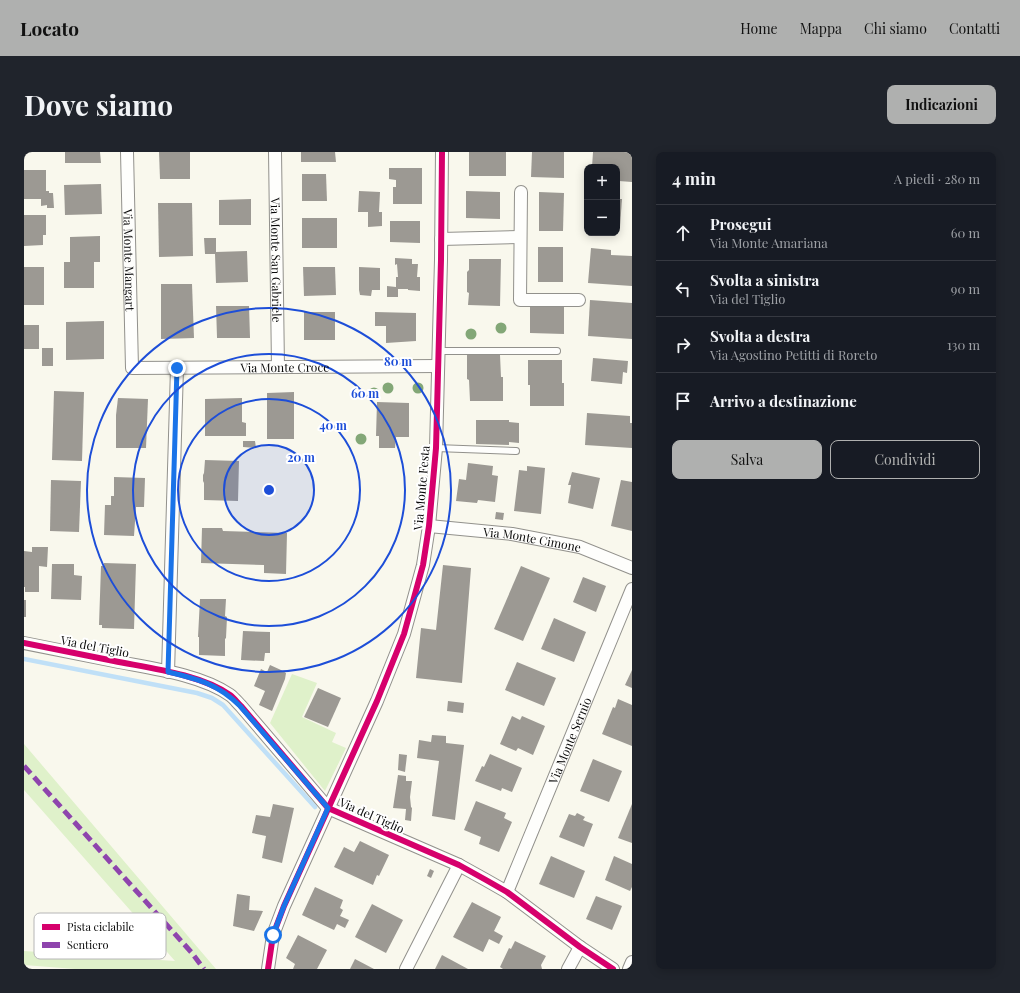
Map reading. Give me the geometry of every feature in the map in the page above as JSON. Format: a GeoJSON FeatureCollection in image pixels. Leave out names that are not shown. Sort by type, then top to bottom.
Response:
{"type":"FeatureCollection","features":[{"type":"Feature","properties":{"kind":"street","name":"Via Monte Mangart"},"geometry":{"type":"LineString","coordinates":[[127,152],[132,368]]}},
{"type":"Feature","properties":{"kind":"street","name":"Via Monte San Gabriele"},"geometry":{"type":"LineString","coordinates":[[275,152],[278,367]]}},
{"type":"Feature","properties":{"kind":"street","name":"Via Monte Festa"},"geometry":{"type":"LineString","coordinates":[[268,969],[273,935],[284,906],[377,701],[404,634],[423,565],[429,526],[436,448],[442,152]]}},
{"type":"Feature","properties":{"kind":"street"},"geometry":{"type":"LineString","coordinates":[[520,192],[520,300],[579,300]]}},
{"type":"Feature","properties":{"kind":"street"},"geometry":{"type":"LineString","coordinates":[[441,239],[520,237]]}},
{"type":"Feature","properties":{"kind":"street","name":"Via Monte Croce"},"geometry":{"type":"LineString","coordinates":[[132,368],[438,366]]}},
{"type":"Feature","properties":{"kind":"street"},"geometry":{"type":"LineString","coordinates":[[168,672],[177,368]]}},
{"type":"Feature","properties":{"kind":"street","name":"Via Monte Cimone"},"geometry":{"type":"LineString","coordinates":[[429,526],[512,534],[580,547],[632,568]]}},
{"type":"Feature","properties":{"kind":"street","name":"Via Monte Sernio"},"geometry":{"type":"LineString","coordinates":[[507,892],[632,589]]}},
{"type":"Feature","properties":{"kind":"street","name":"Via del Tiglio"},"geometry":{"type":"LineString","coordinates":[[24,643],[168,672],[202,681],[216,687],[230,696],[240,706],[328,808],[460,866],[486,880],[507,892],[580,947],[613,969]]}},
{"type":"Feature","properties":{"kind":"street"},"geometry":{"type":"LineString","coordinates":[[406,969],[460,866]]}},
{"type":"Feature","properties":{"kind":"street"},"geometry":{"type":"LineString","coordinates":[[568,969],[580,947]]}},
{"type":"Feature","properties":{"kind":"street"},"geometry":{"type":"LineString","coordinates":[[629,969],[632,962]]}},
{"type":"Feature","properties":{"kind":"lane"},"geometry":{"type":"LineString","coordinates":[[439,351],[557,351]]}},
{"type":"Feature","properties":{"kind":"lane"},"geometry":{"type":"LineString","coordinates":[[436,448],[516,451]]}},
{"type":"Feature","properties":{"kind":"green space"},"geometry":{"type":"Polygon","coordinates":[[[292,674],[317,683],[302,717],[336,733],[332,742],[346,748],[325,791],[270,723],[292,674]]]}},
{"type":"Feature","properties":{"kind":"green space"},"geometry":{"type":"Polygon","coordinates":[[[24,744],[216,969],[75,969],[24,965],[24,951],[34,952],[34,959],[145,959],[175,961],[166,951],[166,913],[133,913],[24,790],[24,744]]]}},
{"type":"Feature","properties":{"kind":"building"},"geometry":{"type":"Polygon","coordinates":[[[65,152],[100,152],[101,163],[65,163],[65,152]]]}},
{"type":"Feature","properties":{"kind":"building"},"geometry":{"type":"Polygon","coordinates":[[[159,152],[190,152],[190,179],[160,179],[159,152]]]}},
{"type":"Feature","properties":{"kind":"building"},"geometry":{"type":"Polygon","coordinates":[[[301,152],[335,152],[336,162],[301,162],[301,152]]]}},
{"type":"Feature","properties":{"kind":"building"},"geometry":{"type":"Polygon","coordinates":[[[469,152],[506,152],[506,176],[469,176],[469,152]]]}},
{"type":"Feature","properties":{"kind":"building"},"geometry":{"type":"Polygon","coordinates":[[[532,152],[564,152],[564,178],[531,177],[532,152]]]}},
{"type":"Feature","properties":{"kind":"building"},"geometry":{"type":"Polygon","coordinates":[[[593,152],[632,152],[632,182],[620,181],[620,164],[592,164],[593,152]]]}},
{"type":"Feature","properties":{"kind":"building"},"geometry":{"type":"Polygon","coordinates":[[[389,168],[422,168],[422,204],[393,204],[393,187],[396,187],[396,180],[389,179],[389,168]]]}},
{"type":"Feature","properties":{"kind":"building"},"geometry":{"type":"Polygon","coordinates":[[[24,170],[46,170],[46,191],[53,193],[54,208],[47,208],[47,205],[41,206],[41,199],[24,199],[24,170]]]}},
{"type":"Feature","properties":{"kind":"building"},"geometry":{"type":"Polygon","coordinates":[[[302,174],[326,174],[327,201],[302,201],[302,174]]]}},
{"type":"Feature","properties":{"kind":"building"},"geometry":{"type":"Polygon","coordinates":[[[101,184],[102,214],[65,215],[64,185],[101,184]]]}},
{"type":"Feature","properties":{"kind":"building"},"geometry":{"type":"Polygon","coordinates":[[[359,191],[380,192],[379,212],[382,212],[382,226],[368,227],[368,212],[358,212],[359,191]]]}},
{"type":"Feature","properties":{"kind":"building"},"geometry":{"type":"Polygon","coordinates":[[[466,191],[500,192],[500,219],[466,218],[466,191]]]}},
{"type":"Feature","properties":{"kind":"building"},"geometry":{"type":"Polygon","coordinates":[[[539,192],[564,193],[563,231],[539,231],[539,192]]]}},
{"type":"Feature","properties":{"kind":"building"},"geometry":{"type":"Polygon","coordinates":[[[251,199],[251,225],[219,225],[219,200],[251,199]]]}},
{"type":"Feature","properties":{"kind":"building"},"geometry":{"type":"Polygon","coordinates":[[[620,199],[622,199],[620,227],[620,199]]]}},
{"type":"Feature","properties":{"kind":"building"},"geometry":{"type":"Polygon","coordinates":[[[158,203],[192,203],[193,256],[159,257],[158,203]]]}},
{"type":"Feature","properties":{"kind":"building"},"geometry":{"type":"Polygon","coordinates":[[[24,215],[46,215],[46,235],[43,235],[43,245],[24,246],[24,215]]]}},
{"type":"Feature","properties":{"kind":"building"},"geometry":{"type":"Polygon","coordinates":[[[302,218],[337,218],[337,248],[302,248],[302,218]]]}},
{"type":"Feature","properties":{"kind":"building"},"geometry":{"type":"Polygon","coordinates":[[[390,221],[420,221],[420,243],[390,242],[390,221]]]}},
{"type":"Feature","properties":{"kind":"building"},"geometry":{"type":"Polygon","coordinates":[[[100,236],[100,262],[94,262],[94,288],[64,288],[64,262],[70,262],[70,237],[100,236]]]}},
{"type":"Feature","properties":{"kind":"building"},"geometry":{"type":"Polygon","coordinates":[[[204,238],[216,238],[216,252],[247,251],[248,282],[216,283],[215,254],[205,254],[204,238]]]}},
{"type":"Feature","properties":{"kind":"building"},"geometry":{"type":"Polygon","coordinates":[[[538,247],[563,247],[563,282],[538,282],[538,247]]]}},
{"type":"Feature","properties":{"kind":"building"},"geometry":{"type":"Polygon","coordinates":[[[591,248],[611,250],[611,255],[632,256],[632,286],[588,283],[591,248]]]}},
{"type":"Feature","properties":{"kind":"building"},"geometry":{"type":"Polygon","coordinates":[[[395,258],[412,259],[412,264],[418,264],[417,277],[420,277],[420,291],[398,289],[398,297],[387,297],[387,286],[396,287],[396,277],[398,277],[395,258]]]}},
{"type":"Feature","properties":{"kind":"building"},"geometry":{"type":"Polygon","coordinates":[[[469,259],[501,259],[500,306],[468,305],[469,293],[467,292],[467,272],[469,270],[469,259]]]}},
{"type":"Feature","properties":{"kind":"building"},"geometry":{"type":"Polygon","coordinates":[[[24,267],[44,267],[44,305],[24,305],[24,267]]]}},
{"type":"Feature","properties":{"kind":"building"},"geometry":{"type":"Polygon","coordinates":[[[303,267],[335,267],[336,295],[304,296],[303,267]]]}},
{"type":"Feature","properties":{"kind":"building"},"geometry":{"type":"Polygon","coordinates":[[[359,267],[380,268],[380,290],[372,290],[371,296],[360,295],[359,267]]]}},
{"type":"Feature","properties":{"kind":"building"},"geometry":{"type":"Polygon","coordinates":[[[161,284],[192,284],[194,338],[161,339],[161,284]]]}},
{"type":"Feature","properties":{"kind":"building"},"geometry":{"type":"Polygon","coordinates":[[[530,300],[564,301],[564,334],[530,333],[530,300]]]}},
{"type":"Feature","properties":{"kind":"building"},"geometry":{"type":"Polygon","coordinates":[[[590,300],[632,303],[632,339],[588,336],[590,300]]]}},
{"type":"Feature","properties":{"kind":"building"},"geometry":{"type":"Polygon","coordinates":[[[216,306],[249,306],[250,338],[217,338],[216,306]]]}},
{"type":"Feature","properties":{"kind":"building"},"geometry":{"type":"Polygon","coordinates":[[[304,312],[335,312],[335,340],[304,340],[304,312]]]}},
{"type":"Feature","properties":{"kind":"building"},"geometry":{"type":"Polygon","coordinates":[[[375,312],[416,313],[416,341],[386,343],[386,326],[375,326],[375,312]]]}},
{"type":"Feature","properties":{"kind":"building"},"geometry":{"type":"Polygon","coordinates":[[[104,321],[104,359],[66,360],[66,322],[104,321]]]}},
{"type":"Feature","properties":{"kind":"building"},"geometry":{"type":"Polygon","coordinates":[[[24,325],[39,325],[39,349],[24,349],[24,325]]]}},
{"type":"Feature","properties":{"kind":"building"},"geometry":{"type":"Polygon","coordinates":[[[42,348],[53,348],[53,366],[42,366],[42,348]]]}},
{"type":"Feature","properties":{"kind":"building"},"geometry":{"type":"Polygon","coordinates":[[[467,355],[500,355],[501,377],[503,377],[503,401],[470,401],[469,380],[467,379],[467,355]]]}},
{"type":"Feature","properties":{"kind":"building"},"geometry":{"type":"Polygon","coordinates":[[[593,358],[628,361],[627,373],[623,372],[622,384],[591,381],[593,358]]]}},
{"type":"Feature","properties":{"kind":"building"},"geometry":{"type":"Polygon","coordinates":[[[528,360],[562,360],[564,406],[530,406],[528,360]]]}},
{"type":"Feature","properties":{"kind":"building"},"geometry":{"type":"Polygon","coordinates":[[[54,391],[84,392],[82,461],[52,460],[54,391]]]}},
{"type":"Feature","properties":{"kind":"building"},"geometry":{"type":"Polygon","coordinates":[[[294,392],[294,439],[267,439],[267,393],[294,392]]]}},
{"type":"Feature","properties":{"kind":"building"},"geometry":{"type":"Polygon","coordinates":[[[118,398],[148,399],[146,448],[116,448],[116,415],[118,398]]]}},
{"type":"Feature","properties":{"kind":"building"},"geometry":{"type":"Polygon","coordinates":[[[242,398],[242,422],[246,423],[246,436],[205,436],[205,399],[242,398]]]}},
{"type":"Feature","properties":{"kind":"building"},"geometry":{"type":"Polygon","coordinates":[[[377,402],[409,403],[409,437],[396,437],[395,448],[379,448],[379,436],[376,436],[377,402]]]}},
{"type":"Feature","properties":{"kind":"building"},"geometry":{"type":"Polygon","coordinates":[[[587,413],[630,416],[630,423],[632,423],[632,448],[585,445],[587,413]]]}},
{"type":"Feature","properties":{"kind":"building"},"geometry":{"type":"Polygon","coordinates":[[[476,420],[509,420],[509,422],[519,423],[519,443],[509,442],[509,445],[476,444],[476,420]]]}},
{"type":"Feature","properties":{"kind":"building"},"geometry":{"type":"Polygon","coordinates":[[[243,441],[255,441],[256,448],[243,447],[243,441]]]}},
{"type":"Feature","properties":{"kind":"building"},"geometry":{"type":"Polygon","coordinates":[[[205,460],[239,461],[238,501],[204,500],[203,475],[205,460]]]}},
{"type":"Feature","properties":{"kind":"building"},"geometry":{"type":"Polygon","coordinates":[[[468,463],[493,466],[492,475],[498,476],[495,502],[478,500],[477,503],[456,501],[459,479],[466,480],[468,463]]]}},
{"type":"Feature","properties":{"kind":"building"},"geometry":{"type":"Polygon","coordinates":[[[527,466],[545,468],[541,514],[514,511],[519,470],[527,471],[527,466]]]}},
{"type":"Feature","properties":{"kind":"building"},"geometry":{"type":"Polygon","coordinates":[[[572,472],[600,478],[593,509],[568,503],[571,485],[568,485],[572,472]]]}},
{"type":"Feature","properties":{"kind":"building"},"geometry":{"type":"Polygon","coordinates":[[[114,477],[145,478],[144,507],[136,507],[134,536],[104,535],[105,505],[111,505],[111,496],[114,496],[114,477]]]}},
{"type":"Feature","properties":{"kind":"building"},"geometry":{"type":"Polygon","coordinates":[[[51,480],[81,481],[79,532],[50,531],[51,480]]]}},
{"type":"Feature","properties":{"kind":"building"},"geometry":{"type":"Polygon","coordinates":[[[621,480],[632,482],[632,531],[611,526],[621,480]]]}},
{"type":"Feature","properties":{"kind":"building"},"geometry":{"type":"Polygon","coordinates":[[[496,512],[504,513],[503,520],[495,519],[496,512]]]}},
{"type":"Feature","properties":{"kind":"building"},"geometry":{"type":"Polygon","coordinates":[[[202,528],[222,528],[223,531],[287,533],[286,574],[264,573],[264,565],[201,563],[202,528]]]}},
{"type":"Feature","properties":{"kind":"building"},"geometry":{"type":"Polygon","coordinates":[[[32,547],[48,547],[47,567],[39,566],[39,592],[25,592],[24,551],[32,552],[32,547]]]}},
{"type":"Feature","properties":{"kind":"building"},"geometry":{"type":"Polygon","coordinates":[[[104,563],[136,564],[134,629],[102,628],[102,625],[99,625],[101,566],[104,566],[104,563]]]}},
{"type":"Feature","properties":{"kind":"building"},"geometry":{"type":"Polygon","coordinates":[[[52,564],[74,564],[74,575],[82,576],[81,600],[51,599],[52,564]]]}},
{"type":"Feature","properties":{"kind":"building"},"geometry":{"type":"Polygon","coordinates":[[[443,565],[471,568],[462,683],[416,678],[421,628],[436,630],[443,565]]]}},
{"type":"Feature","properties":{"kind":"building"},"geometry":{"type":"Polygon","coordinates":[[[521,566],[550,578],[523,641],[494,629],[521,566]]]}},
{"type":"Feature","properties":{"kind":"building"},"geometry":{"type":"Polygon","coordinates":[[[583,577],[606,586],[596,612],[573,602],[583,577]]]}},
{"type":"Feature","properties":{"kind":"building"},"geometry":{"type":"Polygon","coordinates":[[[200,599],[226,599],[225,616],[227,617],[225,656],[199,655],[198,637],[200,599]]]}},
{"type":"Feature","properties":{"kind":"building"},"geometry":{"type":"Polygon","coordinates":[[[24,600],[26,600],[26,617],[24,617],[24,600]]]}},
{"type":"Feature","properties":{"kind":"building"},"geometry":{"type":"Polygon","coordinates":[[[554,618],[586,632],[574,662],[541,649],[554,618]]]}},
{"type":"Feature","properties":{"kind":"building"},"geometry":{"type":"Polygon","coordinates":[[[243,631],[270,632],[270,653],[265,653],[264,661],[241,660],[243,631]]]}},
{"type":"Feature","properties":{"kind":"building"},"geometry":{"type":"Polygon","coordinates":[[[517,662],[556,678],[544,706],[505,690],[517,662]]]}},
{"type":"Feature","properties":{"kind":"building"},"geometry":{"type":"Polygon","coordinates":[[[270,665],[286,673],[272,711],[259,705],[265,691],[254,686],[261,669],[267,672],[270,665]]]}},
{"type":"Feature","properties":{"kind":"building"},"geometry":{"type":"Polygon","coordinates":[[[632,670],[632,688],[625,685],[632,670]]]}},
{"type":"Feature","properties":{"kind":"building"},"geometry":{"type":"Polygon","coordinates":[[[318,688],[341,698],[328,727],[304,717],[318,688]]]}},
{"type":"Feature","properties":{"kind":"building"},"geometry":{"type":"Polygon","coordinates":[[[618,699],[632,705],[632,746],[602,734],[613,707],[615,708],[618,699]]]}},
{"type":"Feature","properties":{"kind":"building"},"geometry":{"type":"Polygon","coordinates":[[[448,701],[464,703],[463,713],[447,711],[448,701]]]}},
{"type":"Feature","properties":{"kind":"building"},"geometry":{"type":"Polygon","coordinates":[[[512,716],[520,720],[522,716],[545,726],[533,755],[518,748],[516,751],[500,744],[512,716]]]}},
{"type":"Feature","properties":{"kind":"building"},"geometry":{"type":"Polygon","coordinates":[[[432,735],[446,736],[446,743],[464,745],[455,820],[432,816],[439,761],[417,758],[419,740],[431,742],[432,735]]]}},
{"type":"Feature","properties":{"kind":"building"},"geometry":{"type":"Polygon","coordinates":[[[399,754],[407,755],[405,772],[398,770],[399,754]]]}},
{"type":"Feature","properties":{"kind":"building"},"geometry":{"type":"Polygon","coordinates":[[[490,754],[522,768],[512,792],[502,788],[501,791],[475,781],[490,754]]]}},
{"type":"Feature","properties":{"kind":"building"},"geometry":{"type":"Polygon","coordinates":[[[593,759],[622,771],[609,802],[580,791],[593,759]]]}},
{"type":"Feature","properties":{"kind":"building"},"geometry":{"type":"Polygon","coordinates":[[[398,775],[406,776],[406,781],[412,781],[410,797],[412,808],[411,821],[405,820],[406,809],[393,808],[398,775]]]}},
{"type":"Feature","properties":{"kind":"building"},"geometry":{"type":"Polygon","coordinates":[[[476,801],[506,813],[504,818],[512,822],[499,852],[479,844],[481,837],[464,830],[476,801]]]}},
{"type":"Feature","properties":{"kind":"building"},"geometry":{"type":"Polygon","coordinates":[[[273,804],[294,808],[282,863],[262,858],[266,836],[252,833],[256,815],[270,817],[273,804]]]}},
{"type":"Feature","properties":{"kind":"building"},"geometry":{"type":"Polygon","coordinates":[[[632,804],[632,843],[618,838],[632,804]]]}},
{"type":"Feature","properties":{"kind":"building"},"geometry":{"type":"Polygon","coordinates":[[[577,813],[585,817],[583,820],[593,824],[584,847],[559,837],[569,814],[575,816],[577,813]]]}},
{"type":"Feature","properties":{"kind":"building"},"geometry":{"type":"Polygon","coordinates":[[[360,841],[389,855],[373,885],[334,867],[344,847],[354,852],[360,841]]]}},
{"type":"Feature","properties":{"kind":"building"},"geometry":{"type":"Polygon","coordinates":[[[551,856],[585,871],[574,898],[539,884],[551,856]]]}},
{"type":"Feature","properties":{"kind":"building"},"geometry":{"type":"Polygon","coordinates":[[[614,856],[632,864],[632,887],[630,891],[605,880],[614,856]]]}},
{"type":"Feature","properties":{"kind":"building"},"geometry":{"type":"Polygon","coordinates":[[[430,869],[434,871],[431,878],[427,876],[430,869]]]}},
{"type":"Feature","properties":{"kind":"building"},"geometry":{"type":"Polygon","coordinates":[[[315,887],[343,900],[340,908],[343,910],[340,916],[349,920],[345,928],[337,924],[334,930],[302,915],[315,887]]]}},
{"type":"Feature","properties":{"kind":"building"},"geometry":{"type":"Polygon","coordinates":[[[237,894],[250,896],[249,910],[263,911],[254,931],[233,926],[237,894]]]}},
{"type":"Feature","properties":{"kind":"building"},"geometry":{"type":"Polygon","coordinates":[[[596,896],[622,906],[612,930],[586,919],[596,896]]]}},
{"type":"Feature","properties":{"kind":"building"},"geometry":{"type":"Polygon","coordinates":[[[472,902],[501,917],[494,931],[503,936],[499,944],[489,939],[483,952],[453,937],[472,902]]]}},
{"type":"Feature","properties":{"kind":"building"},"geometry":{"type":"Polygon","coordinates":[[[372,904],[403,920],[386,953],[355,937],[372,904]]]}},
{"type":"Feature","properties":{"kind":"building"},"geometry":{"type":"Polygon","coordinates":[[[298,935],[327,950],[317,969],[293,969],[295,964],[286,958],[298,935]]]}},
{"type":"Feature","properties":{"kind":"building"},"geometry":{"type":"Polygon","coordinates":[[[515,941],[546,956],[541,965],[542,969],[503,969],[500,967],[509,948],[511,949],[515,941]]]}},
{"type":"Feature","properties":{"kind":"building"},"geometry":{"type":"Polygon","coordinates":[[[442,955],[468,969],[435,969],[442,955]]]}},
{"type":"Feature","properties":{"kind":"building"},"geometry":{"type":"Polygon","coordinates":[[[355,959],[374,969],[350,969],[355,959]]]}},
{"type":"Feature","properties":{"kind":"waterway"},"geometry":{"type":"LineString","coordinates":[[24,659],[197,693],[212,698],[223,705],[315,807]]}},
{"type":"Feature","properties":{"kind":"marked path"},"geometry":{"type":"LineString","coordinates":[[24,766],[156,913]]}},
{"type":"Feature","properties":{"kind":"marked path"},"geometry":{"type":"LineString","coordinates":[[166,924],[204,969]]}},
{"type":"Feature","properties":{"kind":"cycle path"},"geometry":{"type":"LineString","coordinates":[[268,969],[273,935],[284,906],[377,701],[404,634],[423,565],[429,526],[436,448],[442,152]]}},
{"type":"Feature","properties":{"kind":"cycle path"},"geometry":{"type":"LineString","coordinates":[[24,643],[158,669],[189,677],[218,688],[230,695],[241,706],[328,808],[459,865],[486,880],[507,892],[580,947],[613,969]]}},
{"type":"Feature","properties":{"kind":"route"},"geometry":{"type":"LineString","coordinates":[[177,368],[168,672],[202,681],[216,687],[230,696],[328,808],[284,906],[273,935]]}}]}
